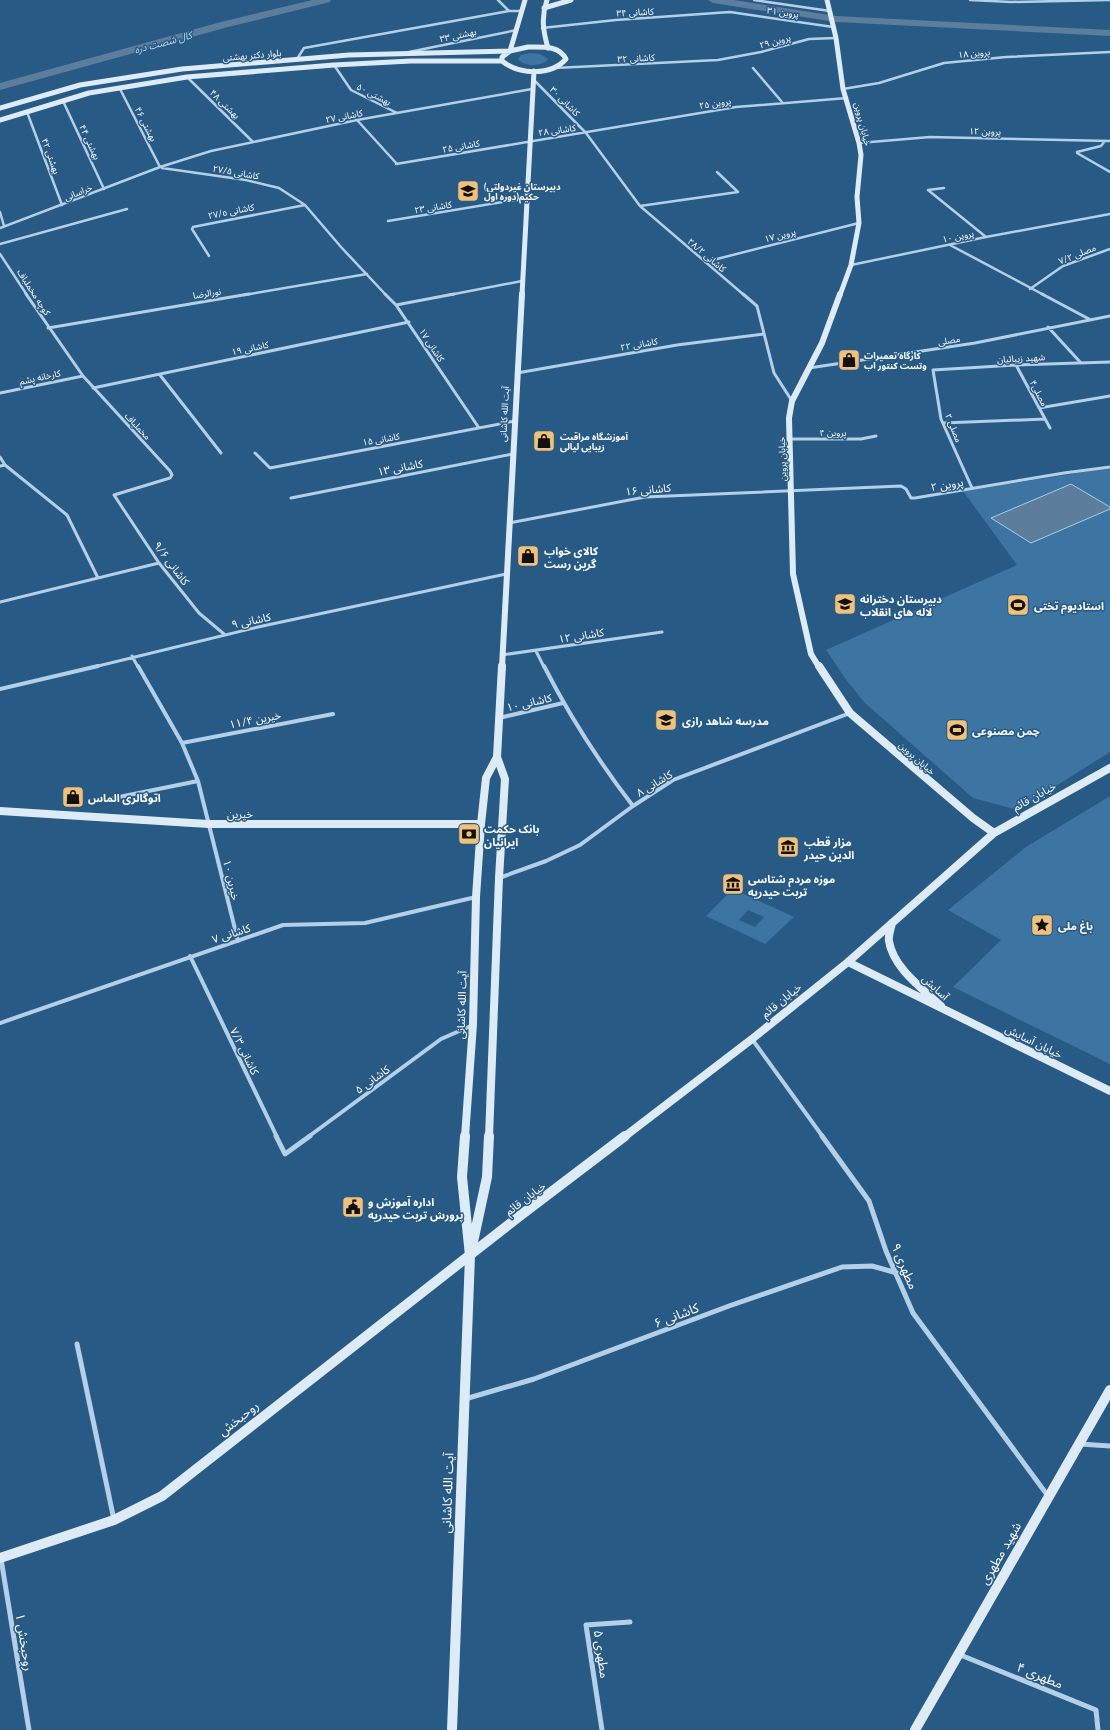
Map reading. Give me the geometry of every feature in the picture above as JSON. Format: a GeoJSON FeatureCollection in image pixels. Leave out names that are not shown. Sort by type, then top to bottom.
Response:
{"type":"FeatureCollection","features":[{"type":"Feature","properties":{"kind":"main road"},"geometry":{"type":"LineString","coordinates":[[525,0],[510,51],[502,57],[502,61],[513,68],[534,71],[555,68],[564,63],[566,59],[561,52],[548,48],[542,28],[544,8],[548,0]]}},
{"type":"Feature","properties":{"kind":"main road"},"geometry":{"type":"LineString","coordinates":[[544,8],[571,0]]}},
{"type":"Feature","properties":{"kind":"main road","name":"خیابان پروین"},"geometry":{"type":"LineString","coordinates":[[827,0],[836,38],[843,89],[847,98],[859,143],[860,155],[856,197],[859,224],[851,265],[822,343],[792,401],[789,418],[792,490],[792,574],[811,654],[850,713],[973,818],[994,833]]}},
{"type":"Feature","properties":{"kind":"main road","name":"بلوار دکتر بهشتی"},"geometry":{"type":"LineString","coordinates":[[0,108],[80,85],[174,70],[297,59],[510,51],[528,47],[548,48]]}},
{"type":"Feature","properties":{"kind":"main road","name":"بلوار دکتر بهشتی"},"geometry":{"type":"LineString","coordinates":[[0,120],[89,93],[187,77],[334,65],[502,61]]}},
{"type":"Feature","properties":{"kind":"main road"},"geometry":{"type":"LineString","coordinates":[[230,65],[232,73]]}},
{"type":"Feature","properties":{"kind":"main road","name":"آیت الله کاشانی"},"geometry":{"type":"LineString","coordinates":[[470,1256],[487,1177],[499,878],[505,779],[497,757],[529,141],[534,71]]}},
{"type":"Feature","properties":{"kind":"main road","name":"آیت الله کاشانی"},"geometry":{"type":"LineString","coordinates":[[452,1730],[470,1256],[462,1177],[473,1024],[476,897],[481,824],[486,778],[497,757]]}},
{"type":"Feature","properties":{"kind":"main road","name":"خیابان قائم"},"geometry":{"type":"LineString","coordinates":[[470,1256],[521,1215],[752,1039],[848,962],[994,833],[1110,768]]}},
{"type":"Feature","properties":{"kind":"main road","name":"خیرین"},"geometry":{"type":"LineString","coordinates":[[0,810],[208,824],[481,824]]}},
{"type":"Feature","properties":{"kind":"main road","name":"آسایش"},"geometry":{"type":"LineString","coordinates":[[892,923],[889,941],[897,961],[908,976],[947,1011]]}},
{"type":"Feature","properties":{"kind":"main road","name":"آسایش"},"geometry":{"type":"LineString","coordinates":[[848,962],[947,1011]]}},
{"type":"Feature","properties":{"kind":"main road","name":"خیابان آسایش"},"geometry":{"type":"LineString","coordinates":[[947,1011],[1110,1091]]}},
{"type":"Feature","properties":{"kind":"main road","name":"روحبخش"},"geometry":{"type":"LineString","coordinates":[[0,1556],[114,1520],[162,1496],[470,1256]]}},
{"type":"Feature","properties":{"kind":"main road","name":"شهید مطهری"},"geometry":{"type":"LineString","coordinates":[[915,1730],[1110,1390]]}},
{"type":"Feature","properties":{"kind":"street"},"geometry":{"type":"LineString","coordinates":[[498,0],[509,11]]}},
{"type":"Feature","properties":{"kind":"street"},"geometry":{"type":"LineString","coordinates":[[754,0],[831,19]]}},
{"type":"Feature","properties":{"kind":"street"},"geometry":{"type":"LineString","coordinates":[[970,0],[1110,0]]}},
{"type":"Feature","properties":{"kind":"street"},"geometry":{"type":"LineString","coordinates":[[297,59],[304,48],[509,11],[521,11]]}},
{"type":"Feature","properties":{"kind":"street","name":"پروین ۳۱"},"geometry":{"type":"LineString","coordinates":[[730,12],[831,19]]}},
{"type":"Feature","properties":{"kind":"street","name":"کاشانی ۳۴"},"geometry":{"type":"LineString","coordinates":[[542,28],[616,20],[730,12]]}},
{"type":"Feature","properties":{"kind":"street","name":"بهشتی ۳۳"},"geometry":{"type":"LineString","coordinates":[[401,54],[517,30]]}},
{"type":"Feature","properties":{"kind":"street","name":"پروین ۲۹"},"geometry":{"type":"LineString","coordinates":[[718,60],[761,52],[809,39],[836,38]]}},
{"type":"Feature","properties":{"kind":"street","name":"پروین ۱۸"},"geometry":{"type":"LineString","coordinates":[[843,89],[878,83],[944,63],[1006,57],[1110,52]]}},
{"type":"Feature","properties":{"kind":"street","name":"کاشانی ۳۲"},"geometry":{"type":"LineString","coordinates":[[555,68],[646,65],[718,60]]}},
{"type":"Feature","properties":{"kind":"street","name":"بهشتی ۵۰"},"geometry":{"type":"LineString","coordinates":[[334,65],[350,90],[397,113]]}},
{"type":"Feature","properties":{"kind":"street"},"geometry":{"type":"LineString","coordinates":[[753,68],[782,102]]}},
{"type":"Feature","properties":{"kind":"street","name":"بهشتی ۴۸"},"geometry":{"type":"LineString","coordinates":[[187,77],[253,142]]}},
{"type":"Feature","properties":{"kind":"street","name":"کاشانی ۳۰"},"geometry":{"type":"LineString","coordinates":[[533,79],[586,133]]}},
{"type":"Feature","properties":{"kind":"street","name":"بهشتی ۴۶"},"geometry":{"type":"LineString","coordinates":[[119,87],[160,167]]}},
{"type":"Feature","properties":{"kind":"street","name":"کاشانی ۲۷"},"geometry":{"type":"LineString","coordinates":[[160,167],[211,151],[253,142],[358,120],[532,89]]}},
{"type":"Feature","properties":{"kind":"street","name":"پروین ۲۵"},"geometry":{"type":"LineString","coordinates":[[586,133],[736,107],[782,102],[847,98]]}},
{"type":"Feature","properties":{"kind":"street","name":"بهشتی ۴۴"},"geometry":{"type":"LineString","coordinates":[[63,101],[104,189]]}},
{"type":"Feature","properties":{"kind":"street","name":"بهشتی ۴۲"},"geometry":{"type":"LineString","coordinates":[[27,112],[62,206]]}},
{"type":"Feature","properties":{"kind":"street","name":"کاشانی ۲۵"},"geometry":{"type":"LineString","coordinates":[[358,120],[396,164],[529,141]]}},
{"type":"Feature","properties":{"kind":"street","name":"کاشانی ۲۸"},"geometry":{"type":"LineString","coordinates":[[529,141],[586,133]]}},
{"type":"Feature","properties":{"kind":"street","name":"کاشانی ۲۸/۲"},"geometry":{"type":"LineString","coordinates":[[586,133],[640,206],[757,306],[774,373],[792,401]]}},
{"type":"Feature","properties":{"kind":"street","name":"پروین ۱۲"},"geometry":{"type":"LineString","coordinates":[[859,143],[930,137],[1110,141]]}},
{"type":"Feature","properties":{"kind":"street"},"geometry":{"type":"LineString","coordinates":[[1105,141],[1102,146],[1077,153],[1110,172]]}},
{"type":"Feature","properties":{"kind":"street","name":"خراسانی"},"geometry":{"type":"LineString","coordinates":[[0,228],[62,206],[160,167]]}},
{"type":"Feature","properties":{"kind":"street","name":"کاشانی ۲۷/۵"},"geometry":{"type":"LineString","coordinates":[[160,167],[246,180],[279,188],[305,205],[341,247],[367,274]]}},
{"type":"Feature","properties":{"kind":"street"},"geometry":{"type":"LineString","coordinates":[[640,206],[738,192],[717,172]]}},
{"type":"Feature","properties":{"kind":"street"},"geometry":{"type":"LineString","coordinates":[[944,188],[928,190],[986,237]]}},
{"type":"Feature","properties":{"kind":"street","name":"کاشانی ۲۳"},"geometry":{"type":"LineString","coordinates":[[388,221],[527,198]]}},
{"type":"Feature","properties":{"kind":"street","name":"کاشانی ٢٧/٥"},"geometry":{"type":"LineString","coordinates":[[210,256],[192,228],[193,227],[305,205]]}},
{"type":"Feature","properties":{"kind":"street"},"geometry":{"type":"LineString","coordinates":[[0,244],[127,209]]}},
{"type":"Feature","properties":{"kind":"street"},"geometry":{"type":"LineString","coordinates":[[0,212],[4,226]]}},
{"type":"Feature","properties":{"kind":"street","name":"پروین ۱۰"},"geometry":{"type":"LineString","coordinates":[[851,265],[986,237],[1110,214]]}},
{"type":"Feature","properties":{"kind":"street","name":"پروین ۱۷"},"geometry":{"type":"LineString","coordinates":[[705,262],[859,224]]}},
{"type":"Feature","properties":{"kind":"street"},"geometry":{"type":"LineString","coordinates":[[950,245],[1090,319]]}},
{"type":"Feature","properties":{"kind":"street","name":"مصلی ۷/۲"},"geometry":{"type":"LineString","coordinates":[[1030,288],[1063,266],[1110,249]]}},
{"type":"Feature","properties":{"kind":"street","name":"کوچه مخملباف"},"geometry":{"type":"LineString","coordinates":[[0,254],[56,339]]}},
{"type":"Feature","properties":{"kind":"street","name":"کاشانی ۱۷"},"geometry":{"type":"LineString","coordinates":[[367,274],[396,305],[409,322],[478,428]]}},
{"type":"Feature","properties":{"kind":"street","name":"نورالرضا"},"geometry":{"type":"LineString","coordinates":[[48,328],[367,274]]}},
{"type":"Feature","properties":{"kind":"street"},"geometry":{"type":"LineString","coordinates":[[396,305],[522,281]]}},
{"type":"Feature","properties":{"kind":"street","name":"مصلی"},"geometry":{"type":"LineString","coordinates":[[809,368],[975,342],[1110,316]]}},
{"type":"Feature","properties":{"kind":"street","name":"کاشانی ۱۹"},"geometry":{"type":"LineString","coordinates":[[93,388],[409,322]]}},
{"type":"Feature","properties":{"kind":"street"},"geometry":{"type":"LineString","coordinates":[[1048,327],[1081,363]]}},
{"type":"Feature","properties":{"kind":"street","name":"کاشانی ۲۲"},"geometry":{"type":"LineString","coordinates":[[517,373],[677,345],[764,334]]}},
{"type":"Feature","properties":{"kind":"street","name":"مخملباف"},"geometry":{"type":"LineString","coordinates":[[56,339],[93,388],[170,471],[172,475],[170,478],[114,495]]}},
{"type":"Feature","properties":{"kind":"street","name":"شهید زیبائیان"},"geometry":{"type":"LineString","coordinates":[[933,370],[1016,365],[1110,362]]}},
{"type":"Feature","properties":{"kind":"street","name":"مصلی۴"},"geometry":{"type":"LineString","coordinates":[[1016,365],[1050,428]]}},
{"type":"Feature","properties":{"kind":"street","name":"مصلی ۲"},"geometry":{"type":"LineString","coordinates":[[933,370],[943,423],[972,488]]}},
{"type":"Feature","properties":{"kind":"street"},"geometry":{"type":"LineString","coordinates":[[160,375],[221,453]]}},
{"type":"Feature","properties":{"kind":"street","name":"کارخانه پشم"},"geometry":{"type":"LineString","coordinates":[[0,393],[83,376]]}},
{"type":"Feature","properties":{"kind":"street"},"geometry":{"type":"LineString","coordinates":[[1039,408],[1110,396]]}},
{"type":"Feature","properties":{"kind":"street"},"geometry":{"type":"LineString","coordinates":[[943,423],[1045,419]]}},
{"type":"Feature","properties":{"kind":"street","name":"کاشانی ۱۵"},"geometry":{"type":"LineString","coordinates":[[255,453],[270,468],[515,421]]}},
{"type":"Feature","properties":{"kind":"street","name":"پروین ۴"},"geometry":{"type":"LineString","coordinates":[[790,439],[861,439],[876,436]]}},
{"type":"Feature","properties":{"kind":"street","name":"کاشانی ۱۳"},"geometry":{"type":"LineString","coordinates":[[291,498],[513,454]]}},
{"type":"Feature","properties":{"kind":"street"},"geometry":{"type":"LineString","coordinates":[[0,458],[5,465],[67,515],[98,578]]}},
{"type":"Feature","properties":{"kind":"street"},"geometry":{"type":"LineString","coordinates":[[0,466],[5,465]]}},
{"type":"Feature","properties":{"kind":"street","name":"پروین ۲"},"geometry":{"type":"LineString","coordinates":[[792,490],[901,486],[906,488],[911,498],[916,498],[1110,467]]}},
{"type":"Feature","properties":{"kind":"street","name":"کاشانی ۱۶"},"geometry":{"type":"LineString","coordinates":[[509,523],[645,497],[792,490]]}},
{"type":"Feature","properties":{"kind":"street","name":"کاشانی ۹/۶"},"geometry":{"type":"LineString","coordinates":[[114,495],[159,563],[199,613],[224,634]]}},
{"type":"Feature","properties":{"kind":"street"},"geometry":{"type":"LineString","coordinates":[[0,602],[159,563]]}},
{"type":"Feature","properties":{"kind":"street","name":"کاشانی ۹"},"geometry":{"type":"LineString","coordinates":[[0,689],[224,634],[506,574]]}},
{"type":"Feature","properties":{"kind":"street","name":"کاشانی ۱۲"},"geometry":{"type":"LineString","coordinates":[[502,655],[662,632]]}},
{"type":"Feature","properties":{"kind":"street"},"geometry":{"type":"LineString","coordinates":[[536,651],[563,703],[608,774],[633,806]]}},
{"type":"Feature","properties":{"kind":"street","name":"خیرین ۱۰"},"geometry":{"type":"LineString","coordinates":[[132,656],[182,743],[198,780],[203,795],[208,824],[216,850],[238,941]]}},
{"type":"Feature","properties":{"kind":"street","name":"کاشانی ۱۰"},"geometry":{"type":"LineString","coordinates":[[499,718],[563,703]]}},
{"type":"Feature","properties":{"kind":"street","name":"کاشانی ۸"},"geometry":{"type":"LineString","coordinates":[[499,878],[546,861],[580,845],[633,806],[673,780],[850,713]]}},
{"type":"Feature","properties":{"kind":"street","name":"خیرین ۱۱/۴"},"geometry":{"type":"LineString","coordinates":[[182,743],[333,714]]}},
{"type":"Feature","properties":{"kind":"street"},"geometry":{"type":"LineString","coordinates":[[114,798],[198,780]]}},
{"type":"Feature","properties":{"kind":"street","name":"کاشانی ۷"},"geometry":{"type":"LineString","coordinates":[[0,1023],[190,956],[283,926],[365,923],[476,897]]}},
{"type":"Feature","properties":{"kind":"street","name":"کاشانی ۷/۳"},"geometry":{"type":"LineString","coordinates":[[190,956],[285,1154]]}},
{"type":"Feature","properties":{"kind":"street","name":"کاشانی ۵"},"geometry":{"type":"LineString","coordinates":[[285,1154],[441,1039],[473,1024]]}},
{"type":"Feature","properties":{"kind":"street","name":"مطهری ۹"},"geometry":{"type":"LineString","coordinates":[[752,1039],[870,1201],[886,1251],[897,1273],[913,1313],[1049,1497]]}},
{"type":"Feature","properties":{"kind":"street","name":"کاشانی ۶"},"geometry":{"type":"LineString","coordinates":[[464,1399],[534,1379],[729,1306],[842,1266],[872,1266],[897,1273]]}},
{"type":"Feature","properties":{"kind":"street"},"geometry":{"type":"LineString","coordinates":[[77,1344],[114,1520]]}},
{"type":"Feature","properties":{"kind":"street"},"geometry":{"type":"LineString","coordinates":[[1079,1444],[1110,1446]]}},
{"type":"Feature","properties":{"kind":"street","name":"روحبخش ۱"},"geometry":{"type":"LineString","coordinates":[[0,1556],[29,1730]]}},
{"type":"Feature","properties":{"kind":"street","name":"مطهری ۵"},"geometry":{"type":"LineString","coordinates":[[602,1730],[586,1625],[630,1622]]}},
{"type":"Feature","properties":{"kind":"street","name":"مطهری ۴"},"geometry":{"type":"LineString","coordinates":[[958,1653],[1096,1710],[1098,1730]]}},
{"type":"Feature","properties":{"kind":"shaded area"},"geometry":{"type":"Polygon","coordinates":[[[530,53],[540,54],[548,59],[542,64],[529,65],[524,64],[518,59],[521,55],[530,53]]]}},
{"type":"Feature","properties":{"kind":"shaded area","name":"استادیوم تختی"},"geometry":{"type":"Polygon","coordinates":[[[1110,469],[1110,752],[1018,810],[973,798],[865,703],[847,681],[826,650],[1017,565],[963,491],[1110,469]]]}},
{"type":"Feature","properties":{"kind":"shaded area"},"geometry":{"type":"Polygon","coordinates":[[[1071,484],[1110,507],[1110,509],[1031,543],[991,518],[1071,484]]]}},
{"type":"Feature","properties":{"kind":"shaded area","name":"باغ ملی"},"geometry":{"type":"Polygon","coordinates":[[[1110,796],[1110,1064],[953,987],[1001,940],[948,910],[1026,847],[1110,796]]]}},
{"type":"Feature","properties":{"kind":"shaded area"},"geometry":{"type":"Polygon","coordinates":[[[733,889],[794,917],[765,944],[706,916],[733,889]],[[748,910],[739,920],[755,927],[764,917],[748,910]]]}},
{"type":"Feature","properties":{"kind":"waterway","name":"کال شصت دره"},"geometry":{"type":"LineString","coordinates":[[0,87],[225,24],[326,0]]}},
{"type":"Feature","properties":{"kind":"waterway"},"geometry":{"type":"LineString","coordinates":[[713,0],[836,19],[1110,33]]}},
{"type":"Feature","properties":{"kind":"place","name":"(دبیرستان غيردولتی حکیم(دوره اول"},"geometry":{"type":"Point","coordinates":[468,191]}},
{"type":"Feature","properties":{"kind":"place","name":"کارگاه تعمیرات وتست کنتور اب"},"geometry":{"type":"Point","coordinates":[849,360]}},
{"type":"Feature","properties":{"kind":"place","name":"آموزشگاه مراقبت زیبایی لیالی"},"geometry":{"type":"Point","coordinates":[544,441]}},
{"type":"Feature","properties":{"kind":"place","name":"کالای خواب گرین رست"},"geometry":{"type":"Point","coordinates":[528,556]}},
{"type":"Feature","properties":{"kind":"place","name":"دبیرستان دخترانه لاله های انقلاب"},"geometry":{"type":"Point","coordinates":[845,604]}},
{"type":"Feature","properties":{"kind":"place","name":"استادیوم تختی"},"geometry":{"type":"Point","coordinates":[1018,605]}},
{"type":"Feature","properties":{"kind":"place","name":"مدرسه شاهد رازی"},"geometry":{"type":"Point","coordinates":[666,720]}},
{"type":"Feature","properties":{"kind":"place","name":"چمن مصنوعی"},"geometry":{"type":"Point","coordinates":[957,730]}},
{"type":"Feature","properties":{"kind":"place","name":"اتوگالری الماس"},"geometry":{"type":"Point","coordinates":[73,797]}},
{"type":"Feature","properties":{"kind":"place","name":"بانک حکمت ایرانیان"},"geometry":{"type":"Point","coordinates":[469,834]}},
{"type":"Feature","properties":{"kind":"place","name":"مزار قطب الدین حیدر"},"geometry":{"type":"Point","coordinates":[788,847]}},
{"type":"Feature","properties":{"kind":"place","name":"موزه مردم شتاسی تربت حیدریه"},"geometry":{"type":"Point","coordinates":[733,884]}},
{"type":"Feature","properties":{"kind":"place","name":"باغ ملی"},"geometry":{"type":"Point","coordinates":[1042,925]}},
{"type":"Feature","properties":{"kind":"place","name":"اداره آموزش و پرورش تربت حیدریه"},"geometry":{"type":"Point","coordinates":[353,1207]}}]}
